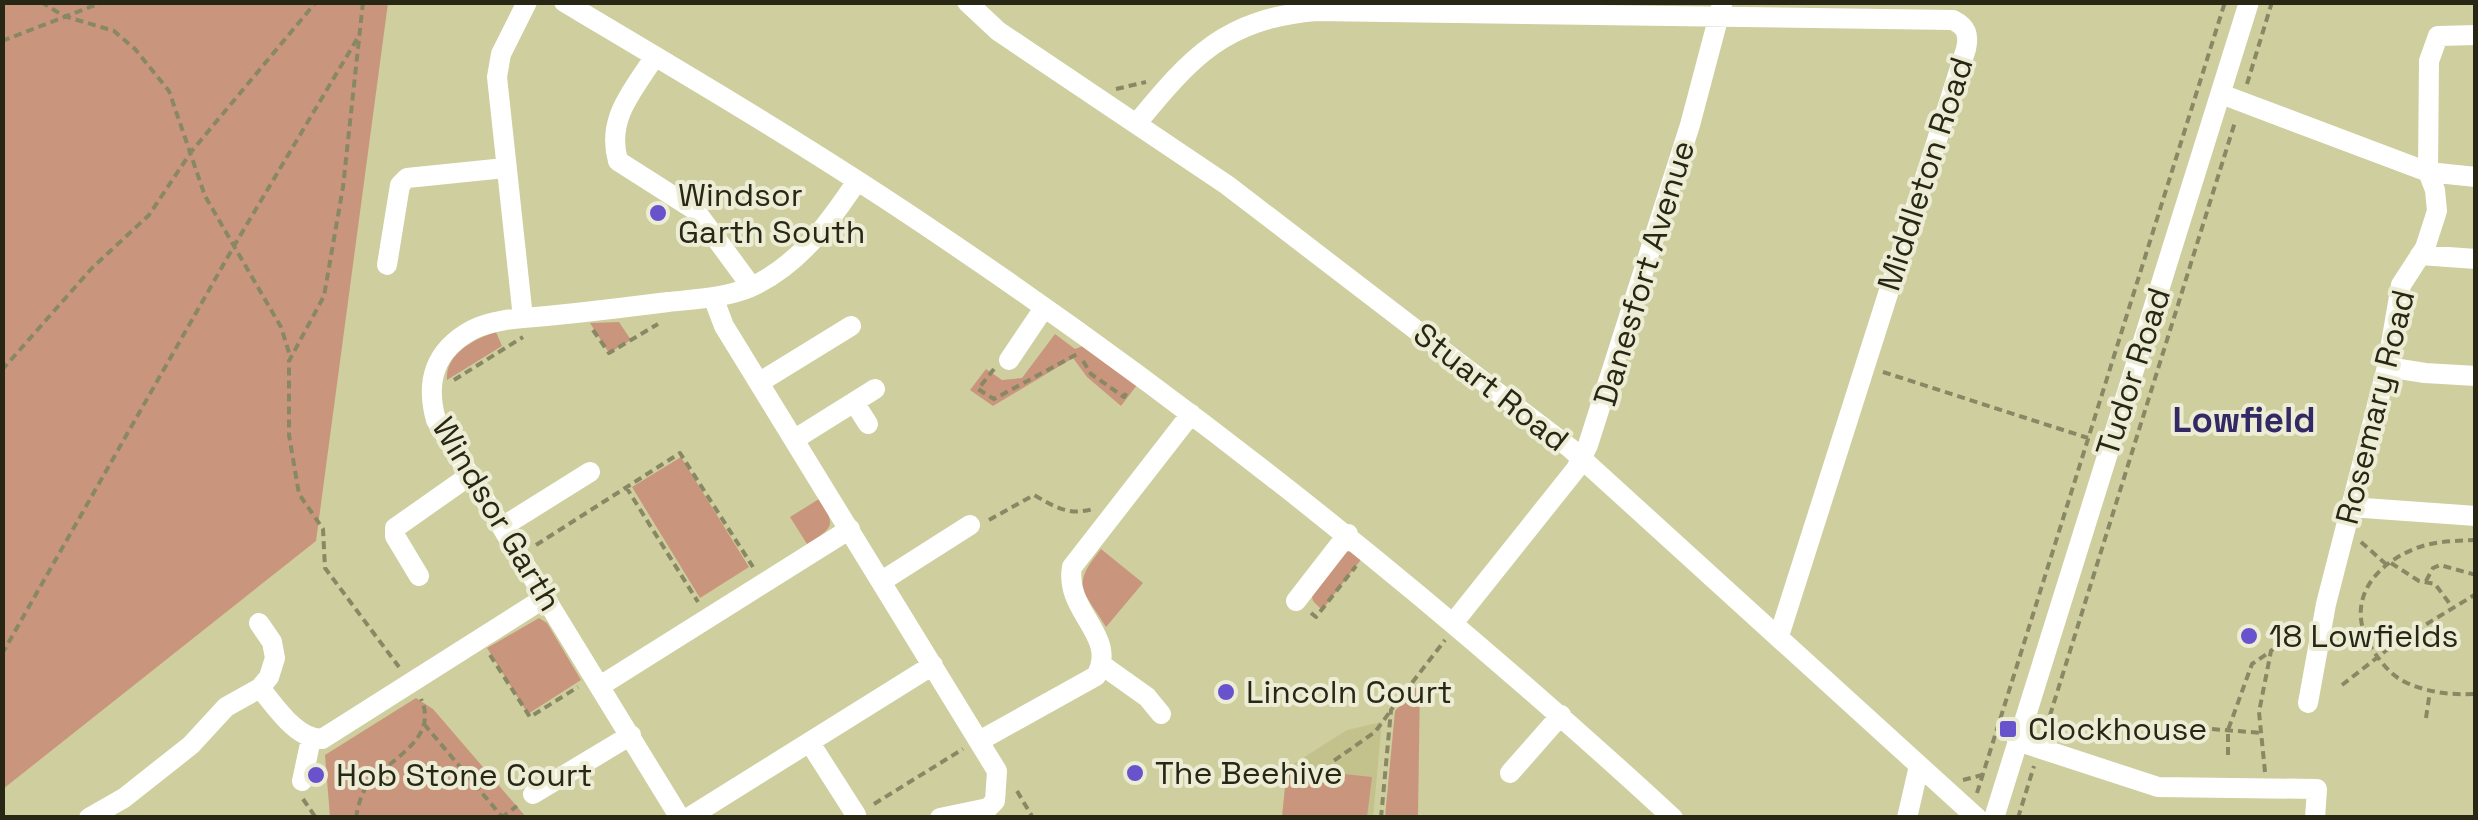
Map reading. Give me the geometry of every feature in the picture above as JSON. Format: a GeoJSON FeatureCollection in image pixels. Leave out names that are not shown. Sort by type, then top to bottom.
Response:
{"type":"FeatureCollection","features":[{"type":"Feature","properties":{"kind":"street"},"geometry":{"type":"LineString","coordinates":[[525,327],[497,77],[501,54],[528,2]]}},
{"type":"Feature","properties":{"kind":"street"},"geometry":{"type":"LineString","coordinates":[[564,2],[858,180],[1139,376],[1348,534],[1456,623],[1673,818]]}},
{"type":"Feature","properties":{"kind":"street","name":"Stuart Road"},"geometry":{"type":"LineString","coordinates":[[967,2],[998,31],[1137,123],[1368,290],[1581,458],[1919,766],[1976,808]]}},
{"type":"Feature","properties":{"kind":"street","name":"Tudor Road"},"geometry":{"type":"LineString","coordinates":[[1994,818],[2249,2]]}},
{"type":"Feature","properties":{"kind":"street","name":"Middleton Road"},"geometry":{"type":"LineString","coordinates":[[1137,123],[1199,52],[1229,34],[1284,14],[1721,9],[1953,20],[1963,25],[1968,36],[1779,636]]}},
{"type":"Feature","properties":{"kind":"street","name":"Danesfort Avenue"},"geometry":{"type":"LineString","coordinates":[[1456,623],[1581,458],[1593,434],[1721,9]]}},
{"type":"Feature","properties":{"kind":"street","name":"Rosemary Road"},"geometry":{"type":"LineString","coordinates":[[2308,703],[2322,626],[2387,366],[2402,285],[2420,255],[2437,211],[2428,172],[2429,61],[2438,36],[2476,35]]}},
{"type":"Feature","properties":{"kind":"street"},"geometry":{"type":"LineString","coordinates":[[655,56],[615,121],[613,144],[618,162],[696,210],[751,286]]}},
{"type":"Feature","properties":{"kind":"street"},"geometry":{"type":"LineString","coordinates":[[2221,94],[2428,172],[2476,177]]}},
{"type":"Feature","properties":{"kind":"street"},"geometry":{"type":"LineString","coordinates":[[386,265],[400,185],[407,178],[506,168]]}},
{"type":"Feature","properties":{"kind":"street","name":"Windsor Garth"},"geometry":{"type":"LineString","coordinates":[[680,818],[546,596],[468,476],[436,420],[429,396],[443,354],[476,328],[525,327],[582,312],[714,297],[751,286],[809,246],[858,180]]}},
{"type":"Feature","properties":{"kind":"street"},"geometry":{"type":"LineString","coordinates":[[2420,255],[2476,258]]}},
{"type":"Feature","properties":{"kind":"street"},"geometry":{"type":"LineString","coordinates":[[714,297],[724,326],[997,771],[995,801],[988,808],[940,818]]}},
{"type":"Feature","properties":{"kind":"street"},"geometry":{"type":"LineString","coordinates":[[1009,360],[1044,308]]}},
{"type":"Feature","properties":{"kind":"street"},"geometry":{"type":"LineString","coordinates":[[760,382],[852,326]]}},
{"type":"Feature","properties":{"kind":"street"},"geometry":{"type":"LineString","coordinates":[[2387,366],[2476,376]]}},
{"type":"Feature","properties":{"kind":"street"},"geometry":{"type":"LineString","coordinates":[[794,439],[875,390]]}},
{"type":"Feature","properties":{"kind":"street"},"geometry":{"type":"LineString","coordinates":[[854,402],[868,424]]}},
{"type":"Feature","properties":{"kind":"street"},"geometry":{"type":"LineString","coordinates":[[980,739],[1096,676],[1104,652],[1069,586],[1072,567],[1190,414]]}},
{"type":"Feature","properties":{"kind":"street"},"geometry":{"type":"LineString","coordinates":[[502,527],[590,472]]}},
{"type":"Feature","properties":{"kind":"street"},"geometry":{"type":"LineString","coordinates":[[419,576],[395,536],[395,528],[468,476]]}},
{"type":"Feature","properties":{"kind":"street"},"geometry":{"type":"LineString","coordinates":[[2350,507],[2476,516]]}},
{"type":"Feature","properties":{"kind":"street"},"geometry":{"type":"LineString","coordinates":[[882,581],[970,526]]}},
{"type":"Feature","properties":{"kind":"street"},"geometry":{"type":"LineString","coordinates":[[597,681],[850,529]]}},
{"type":"Feature","properties":{"kind":"street"},"geometry":{"type":"LineString","coordinates":[[1296,601],[1348,534]]}},
{"type":"Feature","properties":{"kind":"street"},"geometry":{"type":"LineString","coordinates":[[260,688],[311,739],[322,739],[546,596]]}},
{"type":"Feature","properties":{"kind":"street"},"geometry":{"type":"LineString","coordinates":[[90,818],[124,798],[192,744],[226,707],[260,688],[275,658],[272,642],[259,623]]}},
{"type":"Feature","properties":{"kind":"street"},"geometry":{"type":"LineString","coordinates":[[688,818],[933,664]]}},
{"type":"Feature","properties":{"kind":"street"},"geometry":{"type":"LineString","coordinates":[[1102,665],[1148,697],[1162,714]]}},
{"type":"Feature","properties":{"kind":"street"},"geometry":{"type":"LineString","coordinates":[[1510,772],[1560,715]]}},
{"type":"Feature","properties":{"kind":"street"},"geometry":{"type":"LineString","coordinates":[[533,794],[630,735]]}},
{"type":"Feature","properties":{"kind":"street"},"geometry":{"type":"LineString","coordinates":[[302,781],[311,739]]}},
{"type":"Feature","properties":{"kind":"street"},"geometry":{"type":"LineString","coordinates":[[2016,741],[2158,787],[2317,788],[2314,818]]}},
{"type":"Feature","properties":{"kind":"street"},"geometry":{"type":"LineString","coordinates":[[810,743],[856,815]]}},
{"type":"Feature","properties":{"kind":"street"},"geometry":{"type":"LineString","coordinates":[[1907,818],[1919,766]]}},
{"type":"Feature","properties":{"kind":"path"},"geometry":{"type":"LineString","coordinates":[[41,2],[64,16],[114,30],[169,91],[205,196],[280,327],[291,359],[292,464],[299,494],[323,529],[325,568],[425,708],[424,724],[416,742],[368,783],[356,818]]}},
{"type":"Feature","properties":{"kind":"path"},"geometry":{"type":"LineString","coordinates":[[2,41],[103,2]]}},
{"type":"Feature","properties":{"kind":"path"},"geometry":{"type":"LineString","coordinates":[[2,370],[92,268],[149,214],[190,152],[316,2]]}},
{"type":"Feature","properties":{"kind":"path"},"geometry":{"type":"LineString","coordinates":[[291,359],[324,296],[343,187],[363,2]]}},
{"type":"Feature","properties":{"kind":"path"},"geometry":{"type":"LineString","coordinates":[[1976,808],[1982,775],[2225,2]]}},
{"type":"Feature","properties":{"kind":"path"},"geometry":{"type":"LineString","coordinates":[[2018,818],[2272,2]]}},
{"type":"Feature","properties":{"kind":"path"},"geometry":{"type":"LineString","coordinates":[[2,654],[234,246],[360,35]]}},
{"type":"Feature","properties":{"kind":"path"},"geometry":{"type":"LineString","coordinates":[[1116,89],[1152,81]]}},
{"type":"Feature","properties":{"kind":"path"},"geometry":{"type":"LineString","coordinates":[[582,312],[609,354],[670,317]]}},
{"type":"Feature","properties":{"kind":"path"},"geometry":{"type":"LineString","coordinates":[[429,396],[525,327]]}},
{"type":"Feature","properties":{"kind":"path"},"geometry":{"type":"LineString","coordinates":[[1009,360],[996,366],[978,389],[994,400],[1079,353],[1091,374],[1124,397],[1139,376]]}},
{"type":"Feature","properties":{"kind":"path"},"geometry":{"type":"LineString","coordinates":[[1864,366],[2110,446]]}},
{"type":"Feature","properties":{"kind":"path"},"geometry":{"type":"LineString","coordinates":[[520,555],[680,453],[764,584]]}},
{"type":"Feature","properties":{"kind":"path"},"geometry":{"type":"LineString","coordinates":[[626,488],[707,618]]}},
{"type":"Feature","properties":{"kind":"path"},"geometry":{"type":"LineString","coordinates":[[970,526],[980,526],[1034,494],[1056,508],[1076,514],[1126,497]]}},
{"type":"Feature","properties":{"kind":"path"},"geometry":{"type":"LineString","coordinates":[[2344,529],[2389,564],[2444,592],[2453,608]]}},
{"type":"Feature","properties":{"kind":"path"},"geometry":{"type":"LineString","coordinates":[[2476,540],[2441,542],[2414,549],[2389,564],[2368,582],[2359,622],[2363,636],[2378,657],[2404,682],[2450,695],[2476,694]]}},
{"type":"Feature","properties":{"kind":"path"},"geometry":{"type":"LineString","coordinates":[[1296,601],[1316,616],[1368,551]]}},
{"type":"Feature","properties":{"kind":"path"},"geometry":{"type":"LineString","coordinates":[[2425,582],[2440,564],[2476,574]]}},
{"type":"Feature","properties":{"kind":"path"},"geometry":{"type":"LineString","coordinates":[[2342,685],[2476,594]]}},
{"type":"Feature","properties":{"kind":"path"},"geometry":{"type":"LineString","coordinates":[[1329,772],[1332,762],[1375,732],[1456,623]]}},
{"type":"Feature","properties":{"kind":"path"},"geometry":{"type":"LineString","coordinates":[[2228,755],[2228,730],[2252,664],[2280,643],[2304,637],[2322,626]]}},
{"type":"Feature","properties":{"kind":"path"},"geometry":{"type":"LineString","coordinates":[[479,639],[530,718],[597,681]]}},
{"type":"Feature","properties":{"kind":"path"},"geometry":{"type":"LineString","coordinates":[[2266,788],[2259,712],[2271,651]]}},
{"type":"Feature","properties":{"kind":"path"},"geometry":{"type":"LineString","coordinates":[[2426,718],[2430,691]]}},
{"type":"Feature","properties":{"kind":"path"},"geometry":{"type":"LineString","coordinates":[[1381,818],[1391,710]]}},
{"type":"Feature","properties":{"kind":"path"},"geometry":{"type":"LineString","coordinates":[[424,724],[503,817]]}},
{"type":"Feature","properties":{"kind":"path"},"geometry":{"type":"LineString","coordinates":[[2212,730],[2262,733]]}},
{"type":"Feature","properties":{"kind":"path"},"geometry":{"type":"LineString","coordinates":[[856,815],[980,739]]}},
{"type":"Feature","properties":{"kind":"path"},"geometry":{"type":"LineString","coordinates":[[1958,781],[1982,775]]}},
{"type":"Feature","properties":{"kind":"shaded area"},"geometry":{"type":"Polygon","coordinates":[[[3,2],[388,3],[316,541],[3,789],[3,2]]]}},
{"type":"Feature","properties":{"kind":"shaded area"},"geometry":{"type":"Polygon","coordinates":[[[619,322],[631,340],[609,353],[590,323],[619,322]]]}},
{"type":"Feature","properties":{"kind":"shaded area"},"geometry":{"type":"Polygon","coordinates":[[[496,332],[502,346],[447,380],[456,355],[470,343],[496,332]]]}},
{"type":"Feature","properties":{"kind":"shaded area"},"geometry":{"type":"Polygon","coordinates":[[[1055,334],[1075,349],[1083,346],[1137,385],[1121,406],[1087,377],[1073,358],[993,406],[970,390],[986,369],[1002,380],[1022,378],[1055,334]]]}},
{"type":"Feature","properties":{"kind":"shaded area"},"geometry":{"type":"Polygon","coordinates":[[[681,457],[749,567],[700,598],[632,487],[681,457]]]}},
{"type":"Feature","properties":{"kind":"shaded area"},"geometry":{"type":"Polygon","coordinates":[[[819,499],[830,526],[807,544],[790,517],[819,499]]]}},
{"type":"Feature","properties":{"kind":"shaded area"},"geometry":{"type":"Polygon","coordinates":[[[1101,549],[1143,583],[1106,627],[1083,588],[1085,572],[1101,549]]]}},
{"type":"Feature","properties":{"kind":"shaded area"},"geometry":{"type":"Polygon","coordinates":[[[1354,551],[1363,557],[1322,610],[1311,592],[1344,552],[1354,551]]]}},
{"type":"Feature","properties":{"kind":"shaded area"},"geometry":{"type":"Polygon","coordinates":[[[539,618],[547,623],[581,680],[528,714],[487,648],[539,618]]]}},
{"type":"Feature","properties":{"kind":"shaded area"},"geometry":{"type":"Polygon","coordinates":[[[1420,683],[1418,817],[1385,817],[1395,711],[1420,683]]]}},
{"type":"Feature","properties":{"kind":"shaded area"},"geometry":{"type":"Polygon","coordinates":[[[416,698],[433,709],[526,817],[330,817],[325,755],[416,698]]]}},
{"type":"Feature","properties":{"kind":"shaded area"},"geometry":{"type":"Polygon","coordinates":[[[1382,722],[1373,817],[1282,818],[1287,768],[1347,730],[1382,722]]]}},
{"type":"Feature","properties":{"kind":"shaded area"},"geometry":{"type":"Polygon","coordinates":[[[1287,768],[1372,777],[1367,817],[1282,817],[1287,768]]]}},
{"type":"Feature","properties":{"kind":"place","name":"Windsor Garth South"},"geometry":{"type":"Point","coordinates":[658,213]}},
{"type":"Feature","properties":{"kind":"place","name":"18 Lowfields"},"geometry":{"type":"Point","coordinates":[2249,636]}},
{"type":"Feature","properties":{"kind":"place","name":"Lincoln Court"},"geometry":{"type":"Point","coordinates":[1226,692]}},
{"type":"Feature","properties":{"kind":"place","name":"Clockhouse"},"geometry":{"type":"Point","coordinates":[2008,729]}},
{"type":"Feature","properties":{"kind":"place","name":"The Beehive"},"geometry":{"type":"Point","coordinates":[1135,773]}},
{"type":"Feature","properties":{"kind":"place","name":"Hob Stone Court"},"geometry":{"type":"Point","coordinates":[316,775]}},
{"type":"Feature","properties":{"kind":"district","name":"Lowfield"},"geometry":{"type":"Point","coordinates":[2244,420]}}]}
